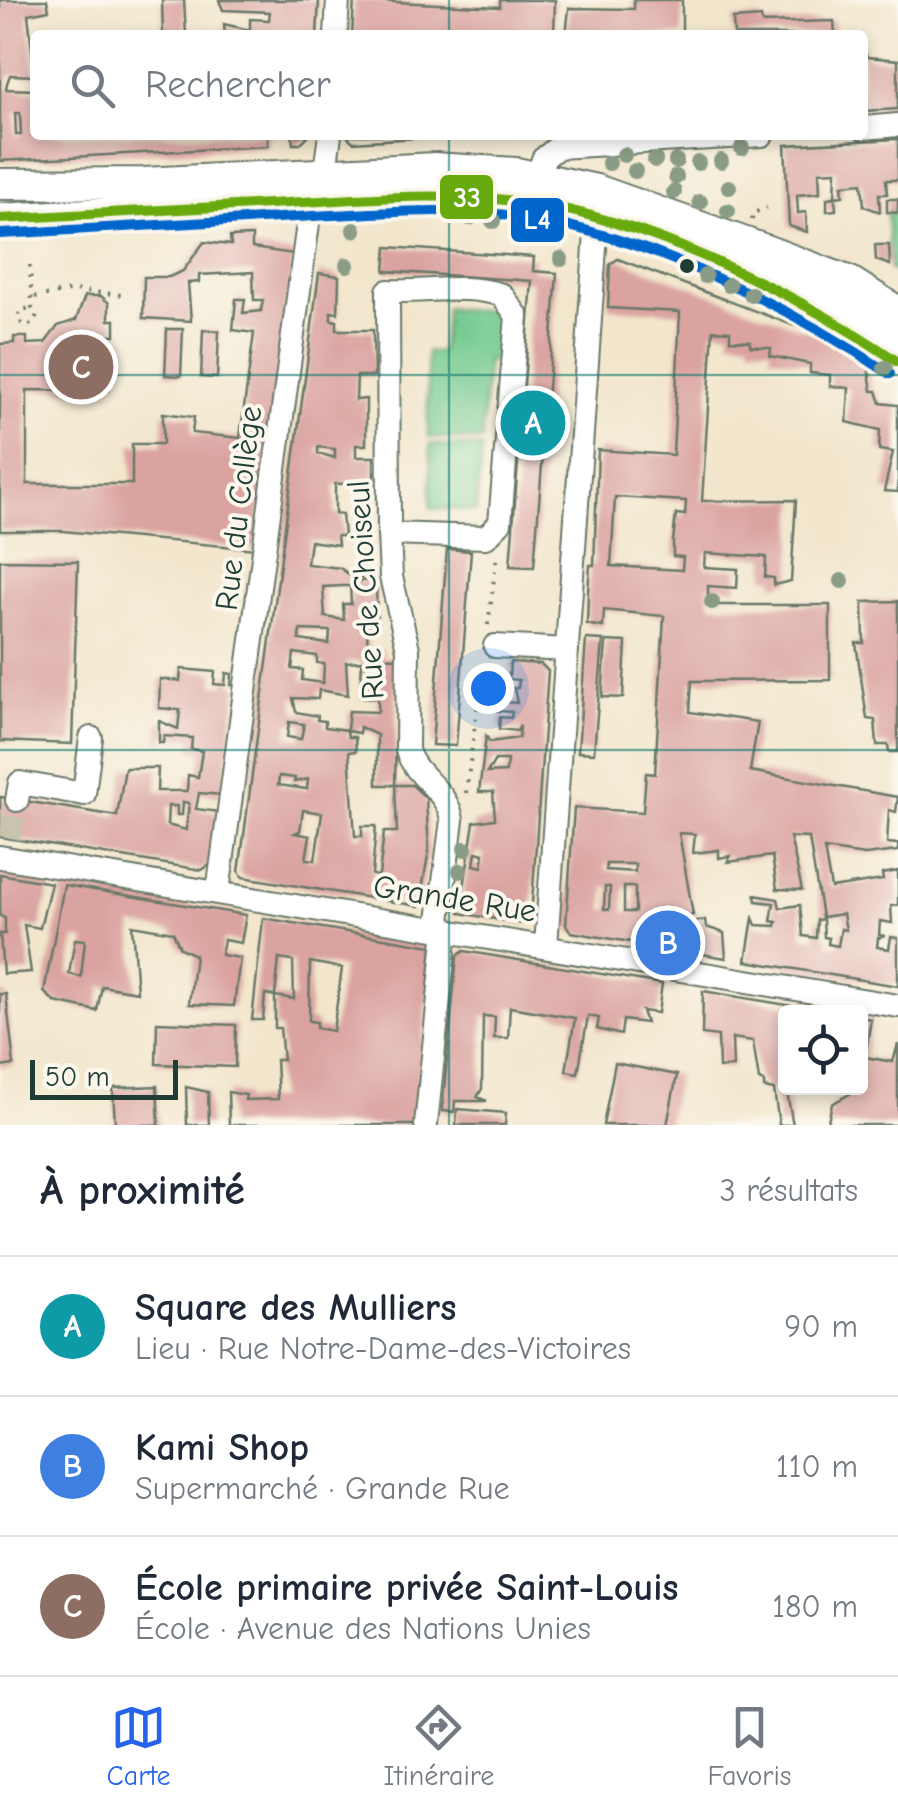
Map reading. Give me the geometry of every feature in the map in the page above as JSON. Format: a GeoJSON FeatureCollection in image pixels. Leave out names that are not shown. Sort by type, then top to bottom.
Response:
{"type":"FeatureCollection","features":[{"type":"Feature","properties":{"kind":"main road"},"geometry":{"type":"LineString","coordinates":[[0,184],[48,186],[434,168],[538,177],[596,190],[782,256],[850,282],[898,312]]}},
{"type":"Feature","properties":{"kind":"main road"},"geometry":{"type":"LineString","coordinates":[[0,219],[311,201],[469,196],[526,202],[597,219],[830,300],[898,344]]}},
{"type":"Feature","properties":{"kind":"street"},"geometry":{"type":"LineString","coordinates":[[336,30],[338,0]]}},
{"type":"Feature","properties":{"kind":"street"},"geometry":{"type":"LineString","coordinates":[[868,128],[898,125]]}},
{"type":"Feature","properties":{"kind":"street","name":"Rue du Collège"},"geometry":{"type":"LineString","coordinates":[[218,892],[311,201],[323,173],[329,140]]}},
{"type":"Feature","properties":{"kind":"street"},"geometry":{"type":"LineString","coordinates":[[538,177],[543,158],[558,147],[677,140]]}},
{"type":"Feature","properties":{"kind":"street"},"geometry":{"type":"LineString","coordinates":[[546,946],[597,219]]}},
{"type":"Feature","properties":{"kind":"street"},"geometry":{"type":"LineString","coordinates":[[712,260],[845,326],[898,362]]}},
{"type":"Feature","properties":{"kind":"street","name":"Rue de Choiseul"},"geometry":{"type":"LineString","coordinates":[[451,812],[406,750],[409,658],[391,578],[389,534],[388,290],[421,292],[432,286],[483,290],[502,295],[517,316],[504,510],[495,533]]}},
{"type":"Feature","properties":{"kind":"street"},"geometry":{"type":"LineString","coordinates":[[389,534],[476,538],[495,533]]}},
{"type":"Feature","properties":{"kind":"street"},"geometry":{"type":"LineString","coordinates":[[488,646],[566,650]]}},
{"type":"Feature","properties":{"kind":"street"},"geometry":{"type":"LineString","coordinates":[[17,800],[20,783],[84,794],[91,738]]}},
{"type":"Feature","properties":{"kind":"street"},"geometry":{"type":"LineString","coordinates":[[426,1125],[451,812]]}},
{"type":"Feature","properties":{"kind":"street","name":"Grande Rue"},"geometry":{"type":"LineString","coordinates":[[6,851],[218,892],[898,1006]]}},
{"type":"Feature","properties":{"kind":"path"},"geometry":{"type":"LineString","coordinates":[[752,220],[753,214],[767,208]]}},
{"type":"Feature","properties":{"kind":"path"},"geometry":{"type":"LineString","coordinates":[[30,265],[32,308]]}},
{"type":"Feature","properties":{"kind":"path"},"geometry":{"type":"LineString","coordinates":[[32,297],[75,290],[122,295]]}},
{"type":"Feature","properties":{"kind":"path"},"geometry":{"type":"LineString","coordinates":[[451,812],[466,796],[488,646],[498,546],[495,533]]}},
{"type":"Feature","properties":{"kind":"green space"},"geometry":{"type":"Polygon","coordinates":[[[887,212],[898,213],[898,271],[890,270],[887,212]]]}},
{"type":"Feature","properties":{"kind":"green space"},"geometry":{"type":"Polygon","coordinates":[[[491,298],[509,314],[508,361],[487,360],[482,441],[428,437],[427,352],[441,352],[446,308],[491,311],[491,298]]]}},
{"type":"Feature","properties":{"kind":"green space"},"geometry":{"type":"Polygon","coordinates":[[[430,444],[482,448],[476,511],[431,508],[430,444]]]}},
{"type":"Feature","properties":{"kind":"building"},"geometry":{"type":"Polygon","coordinates":[[[0,0],[47,0],[49,10],[28,14],[30,76],[10,75],[6,89],[30,90],[30,140],[268,140],[268,146],[0,161],[0,0]],[[15,113],[16,135],[21,135],[20,113],[15,113]]]}},
{"type":"Feature","properties":{"kind":"building"},"geometry":{"type":"Polygon","coordinates":[[[162,0],[184,0],[186,30],[163,30],[162,0]]]}},
{"type":"Feature","properties":{"kind":"building"},"geometry":{"type":"Polygon","coordinates":[[[219,0],[319,0],[317,30],[250,30],[250,19],[269,20],[270,12],[223,10],[219,0]]]}},
{"type":"Feature","properties":{"kind":"building"},"geometry":{"type":"Polygon","coordinates":[[[354,0],[500,7],[500,0],[555,0],[554,30],[352,30],[354,0]]]}},
{"type":"Feature","properties":{"kind":"building"},"geometry":{"type":"Polygon","coordinates":[[[634,0],[682,0],[682,30],[567,30],[569,8],[634,9],[634,0]]]}},
{"type":"Feature","properties":{"kind":"building"},"geometry":{"type":"Polygon","coordinates":[[[761,17],[762,23],[834,21],[835,30],[734,30],[733,19],[761,17]]]}},
{"type":"Feature","properties":{"kind":"building"},"geometry":{"type":"Polygon","coordinates":[[[224,24],[250,30],[225,30],[224,24]]]}},
{"type":"Feature","properties":{"kind":"building"},"geometry":{"type":"Polygon","coordinates":[[[868,57],[898,60],[898,109],[868,111],[868,57]]]}},
{"type":"Feature","properties":{"kind":"building"},"geometry":{"type":"Polygon","coordinates":[[[898,139],[898,180],[886,180],[887,194],[879,194],[880,212],[864,206],[862,183],[842,185],[843,196],[835,197],[836,171],[819,172],[820,193],[797,195],[798,213],[806,212],[807,232],[789,226],[785,145],[898,139]]]}},
{"type":"Feature","properties":{"kind":"building"},"geometry":{"type":"Polygon","coordinates":[[[835,197],[836,210],[827,211],[827,198],[835,197]]]}},
{"type":"Feature","properties":{"kind":"building"},"geometry":{"type":"Polygon","coordinates":[[[887,199],[898,199],[898,213],[887,212],[887,199]]]}},
{"type":"Feature","properties":{"kind":"building"},"geometry":{"type":"Polygon","coordinates":[[[252,236],[252,248],[294,254],[255,549],[63,531],[0,531],[0,344],[14,343],[14,337],[27,337],[27,344],[45,343],[58,326],[76,320],[85,296],[101,296],[109,303],[109,320],[115,320],[115,335],[109,335],[108,391],[27,390],[27,484],[132,484],[132,444],[163,444],[163,413],[194,417],[192,433],[240,438],[254,333],[233,330],[236,299],[245,299],[243,313],[261,311],[263,300],[254,300],[253,272],[199,275],[199,282],[188,283],[191,321],[143,318],[144,277],[169,277],[183,271],[204,242],[231,245],[230,237],[252,236]]]}},
{"type":"Feature","properties":{"kind":"building"},"geometry":{"type":"Polygon","coordinates":[[[875,245],[889,245],[890,265],[876,260],[875,245]]]}},
{"type":"Feature","properties":{"kind":"building"},"geometry":{"type":"Polygon","coordinates":[[[387,247],[534,257],[533,271],[557,273],[534,567],[510,566],[532,281],[385,271],[387,247]]]}},
{"type":"Feature","properties":{"kind":"building"},"geometry":{"type":"Polygon","coordinates":[[[618,259],[829,339],[868,366],[872,391],[877,391],[881,403],[898,405],[898,492],[884,491],[893,452],[879,450],[880,430],[847,422],[849,388],[830,386],[830,375],[810,373],[810,364],[770,356],[771,348],[730,340],[730,331],[713,330],[702,501],[796,500],[791,581],[774,585],[774,578],[765,577],[766,557],[705,553],[704,567],[738,569],[737,588],[708,586],[708,597],[711,605],[830,605],[830,680],[692,681],[690,712],[758,722],[750,771],[898,797],[896,812],[889,810],[887,843],[898,844],[898,851],[865,855],[824,849],[831,888],[883,880],[882,874],[898,871],[898,905],[891,906],[892,923],[880,921],[879,935],[885,936],[878,938],[877,947],[889,949],[891,937],[898,938],[898,986],[746,961],[753,918],[756,925],[776,926],[777,922],[771,921],[774,903],[756,901],[755,895],[778,899],[780,908],[800,905],[803,936],[816,938],[817,920],[823,919],[824,937],[829,938],[828,944],[838,946],[841,929],[846,930],[843,914],[822,917],[809,838],[790,837],[802,890],[777,889],[772,856],[728,862],[730,856],[719,858],[719,850],[693,853],[695,834],[679,833],[693,915],[673,919],[673,924],[691,929],[693,938],[692,922],[705,920],[706,927],[724,933],[726,958],[571,932],[566,925],[574,808],[643,812],[646,773],[655,774],[664,616],[604,610],[603,627],[587,624],[588,592],[590,565],[594,565],[598,450],[673,455],[680,312],[608,308],[610,264],[618,259]],[[615,497],[611,566],[682,570],[683,557],[673,556],[673,541],[676,514],[685,515],[686,501],[615,497]],[[606,864],[606,870],[635,872],[635,864],[606,864]],[[605,887],[604,909],[609,910],[610,887],[605,887]],[[624,887],[624,912],[635,912],[635,887],[624,887]]]}},
{"type":"Feature","properties":{"kind":"building"},"geometry":{"type":"Polygon","coordinates":[[[319,273],[339,276],[338,313],[331,312],[337,330],[373,330],[374,376],[357,376],[356,400],[366,399],[366,445],[356,445],[356,457],[374,457],[374,483],[335,484],[335,514],[342,514],[344,536],[337,536],[338,545],[310,541],[307,564],[361,574],[361,581],[376,580],[377,627],[367,627],[368,650],[383,650],[382,657],[397,658],[395,785],[412,785],[426,798],[429,850],[419,906],[243,877],[239,872],[319,273]],[[318,447],[318,453],[335,458],[335,449],[318,447]],[[350,586],[323,587],[325,617],[344,620],[343,604],[351,604],[350,586]],[[300,630],[299,640],[329,644],[330,631],[300,630]],[[294,653],[292,669],[303,670],[302,680],[323,683],[324,664],[317,663],[317,656],[294,653]],[[380,658],[371,659],[370,677],[379,677],[380,658]],[[362,661],[346,662],[348,695],[319,690],[318,699],[293,698],[296,712],[318,716],[317,720],[325,721],[325,727],[347,730],[349,711],[378,712],[378,698],[360,697],[362,661]],[[289,722],[287,737],[301,739],[304,724],[289,722]],[[360,727],[359,733],[347,731],[348,737],[355,737],[356,751],[349,752],[355,836],[362,836],[362,826],[376,826],[372,875],[379,876],[384,832],[397,832],[395,785],[377,785],[377,735],[360,727]],[[279,776],[278,785],[307,789],[308,779],[294,782],[295,778],[279,776]],[[303,810],[300,831],[295,833],[310,836],[306,859],[315,860],[322,813],[303,810]]]}},
{"type":"Feature","properties":{"kind":"building"},"geometry":{"type":"Polygon","coordinates":[[[167,329],[183,329],[181,376],[165,375],[167,329]]]}},
{"type":"Feature","properties":{"kind":"building"},"geometry":{"type":"Polygon","coordinates":[[[203,330],[219,331],[217,378],[201,377],[203,330]]]}},
{"type":"Feature","properties":{"kind":"building"},"geometry":{"type":"Polygon","coordinates":[[[447,549],[471,551],[456,746],[432,745],[447,549]]]}},
{"type":"Feature","properties":{"kind":"building"},"geometry":{"type":"Polygon","coordinates":[[[0,560],[78,561],[72,744],[0,741],[0,560]]]}},
{"type":"Feature","properties":{"kind":"building"},"geometry":{"type":"Polygon","coordinates":[[[898,601],[898,752],[889,752],[888,745],[877,745],[875,720],[867,719],[856,643],[864,643],[863,602],[898,601]]]}},
{"type":"Feature","properties":{"kind":"building"},"geometry":{"type":"Polygon","coordinates":[[[586,639],[603,640],[594,753],[578,752],[586,639]]]}},
{"type":"Feature","properties":{"kind":"building"},"geometry":{"type":"Polygon","coordinates":[[[606,641],[626,642],[623,698],[602,697],[606,641]]]}},
{"type":"Feature","properties":{"kind":"building"},"geometry":{"type":"Polygon","coordinates":[[[510,662],[541,664],[548,671],[531,918],[524,924],[460,913],[474,822],[495,819],[493,792],[479,792],[486,736],[490,742],[519,738],[520,726],[517,731],[499,729],[500,717],[511,718],[512,712],[488,710],[489,701],[517,703],[514,688],[518,688],[519,680],[509,679],[510,662]],[[495,760],[487,773],[506,772],[507,760],[495,760]],[[476,852],[474,865],[482,867],[484,854],[476,852]]]}},
{"type":"Feature","properties":{"kind":"building"},"geometry":{"type":"Polygon","coordinates":[[[181,669],[215,672],[214,684],[225,685],[226,673],[232,674],[231,685],[237,685],[223,795],[199,793],[196,809],[220,812],[214,862],[202,870],[0,837],[0,797],[117,816],[125,768],[158,768],[157,791],[187,791],[188,775],[198,777],[202,751],[191,749],[192,738],[164,736],[163,743],[159,743],[159,721],[178,729],[180,710],[159,708],[160,679],[180,681],[181,669]],[[183,802],[182,815],[177,815],[177,806],[168,806],[167,825],[186,830],[189,803],[183,802]]]}},
{"type":"Feature","properties":{"kind":"building"},"geometry":{"type":"Polygon","coordinates":[[[0,874],[51,883],[40,928],[24,925],[31,972],[3,974],[0,934],[5,934],[5,918],[0,916],[0,874]]]}},
{"type":"Feature","properties":{"kind":"building"},"geometry":{"type":"Polygon","coordinates":[[[64,885],[246,915],[241,943],[224,940],[221,955],[240,958],[234,1006],[189,1004],[195,955],[180,948],[173,932],[132,925],[137,992],[102,986],[97,1011],[55,1002],[44,992],[64,885]],[[75,939],[69,974],[81,977],[85,940],[75,939]]]}},
{"type":"Feature","properties":{"kind":"building"},"geometry":{"type":"Polygon","coordinates":[[[263,918],[432,946],[416,1125],[229,1125],[228,1092],[246,1095],[245,1100],[278,1099],[276,1060],[283,1060],[280,1028],[275,1028],[275,996],[265,994],[263,1020],[252,1020],[263,918]],[[279,959],[275,996],[294,999],[293,961],[279,959]],[[310,962],[309,1021],[317,1022],[316,1028],[333,1031],[342,968],[310,962]]]}},
{"type":"Feature","properties":{"kind":"building"},"geometry":{"type":"Polygon","coordinates":[[[464,951],[662,984],[658,1013],[642,1011],[646,1023],[623,1020],[621,1035],[597,1029],[599,1018],[588,1016],[578,1073],[566,1071],[575,1018],[510,1007],[508,1038],[494,1038],[495,1017],[483,1016],[482,1089],[477,1097],[487,1101],[455,1101],[454,1112],[442,1111],[457,956],[464,951]]]}},
{"type":"Feature","properties":{"kind":"building"},"geometry":{"type":"Polygon","coordinates":[[[703,991],[787,1005],[778,1005],[778,1095],[787,1095],[793,1125],[779,1125],[774,1090],[764,1088],[764,1082],[759,1080],[753,1041],[732,1038],[733,1067],[719,1068],[718,1036],[702,1034],[703,991]]]}},
{"type":"Feature","properties":{"kind":"building"},"geometry":{"type":"Polygon","coordinates":[[[0,994],[6,994],[14,1065],[0,1067],[0,994]]]}},
{"type":"Feature","properties":{"kind":"building"},"geometry":{"type":"Polygon","coordinates":[[[157,1022],[236,1025],[235,1067],[156,1064],[157,1022]]]}},
{"type":"Feature","properties":{"kind":"building"},"geometry":{"type":"Polygon","coordinates":[[[898,1044],[898,1125],[827,1125],[832,1104],[848,1095],[868,1095],[868,1058],[893,1062],[898,1044]]]}},
{"type":"Feature","properties":{"kind":"building"},"geometry":{"type":"Polygon","coordinates":[[[615,1063],[677,1075],[667,1125],[603,1125],[615,1063]]]}},
{"type":"Feature","properties":{"kind":"building"},"geometry":{"type":"Polygon","coordinates":[[[157,1086],[159,1125],[115,1125],[113,1088],[157,1086]]]}},
{"type":"Feature","properties":{"kind":"building"},"geometry":{"type":"Polygon","coordinates":[[[186,1087],[208,1092],[209,1125],[187,1125],[186,1087]]]}},
{"type":"Feature","properties":{"kind":"building"},"geometry":{"type":"Polygon","coordinates":[[[457,1109],[506,1113],[505,1125],[456,1125],[457,1109]]]}},
{"type":"Feature","properties":{"kind":"tunnel"},"geometry":{"type":"LineString","coordinates":[[10,838],[17,800]]}},
{"type":"Feature","properties":{"kind":"transit line","name":"33"},"geometry":{"type":"LineString","coordinates":[[0,219],[406,197],[523,202],[618,224],[718,262],[815,311],[898,362]]}},
{"type":"Feature","properties":{"kind":"transit line","name":"L4"},"geometry":{"type":"LineString","coordinates":[[1,234],[409,211],[523,217],[617,240],[714,277],[807,323],[890,374]]}},
{"type":"Feature","properties":{"kind":"place","name":"École primaire privée Saint-Louis"},"geometry":{"type":"Point","coordinates":[81,367]}},
{"type":"Feature","properties":{"kind":"place","name":"Square des Mulliers"},"geometry":{"type":"Point","coordinates":[533,423]}},
{"type":"Feature","properties":{"kind":"place","name":"Kami Shop"},"geometry":{"type":"Point","coordinates":[668,943]}}]}
